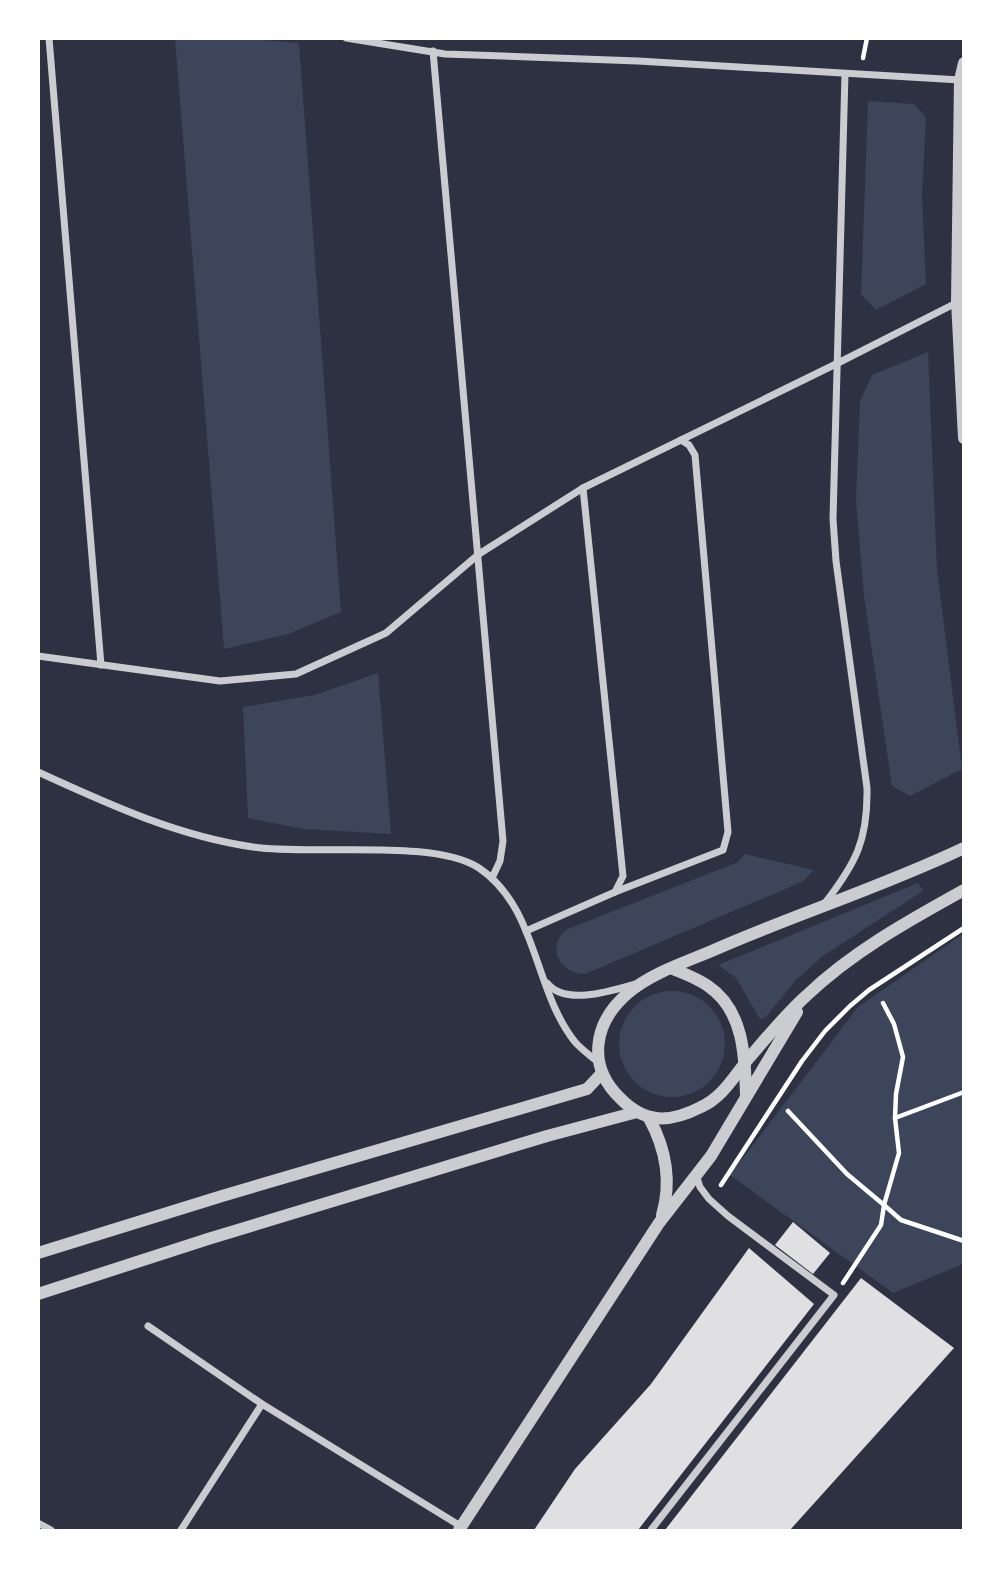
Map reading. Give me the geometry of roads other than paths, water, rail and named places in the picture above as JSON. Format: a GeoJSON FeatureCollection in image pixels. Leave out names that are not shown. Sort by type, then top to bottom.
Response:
{"type":"FeatureCollection","features":[{"type":"Feature","properties":{"kind":"street"},"geometry":{"type":"LineString","coordinates":[[49,38],[101,665]]}},
{"type":"Feature","properties":{"kind":"street"},"geometry":{"type":"LineString","coordinates":[[345,38],[445,54],[638,61],[960,80]]}},
{"type":"Feature","properties":{"kind":"street"},"geometry":{"type":"LineString","coordinates":[[433,51],[503,841],[500,861],[492,878]]}},
{"type":"Feature","properties":{"kind":"street"},"geometry":{"type":"LineString","coordinates":[[964,63],[960,80],[960,300],[964,438]]}},
{"type":"Feature","properties":{"kind":"street"},"geometry":{"type":"LineString","coordinates":[[824,904],[851,865],[862,843],[867,818],[867,788],[836,561],[833,519],[845,74]]}},
{"type":"Feature","properties":{"kind":"street"},"geometry":{"type":"LineString","coordinates":[[38,656],[220,681],[296,674],[386,633],[479,554],[583,488],[960,300]]}},
{"type":"Feature","properties":{"kind":"street"},"geometry":{"type":"LineString","coordinates":[[526,931],[615,892],[723,850],[728,832],[695,455],[689,444],[681,440]]}},
{"type":"Feature","properties":{"kind":"street"},"geometry":{"type":"LineString","coordinates":[[583,488],[623,876],[615,892]]}},
{"type":"Feature","properties":{"kind":"street"},"geometry":{"type":"LineString","coordinates":[[38,772],[164,826],[254,848],[420,852],[460,859],[475,866],[505,891],[526,931],[563,1025],[581,1049],[601,1068],[614,1092],[637,1112],[649,1118],[672,1118],[702,1107],[719,1095],[805,996],[834,971],[873,943],[964,890]]}},
{"type":"Feature","properties":{"kind":"street"},"geometry":{"type":"LineString","coordinates":[[544,980],[558,993],[585,995],[650,979],[824,904],[964,848]]}},
{"type":"Feature","properties":{"kind":"street"},"geometry":{"type":"LineString","coordinates":[[673,969],[710,986],[726,1002],[734,1015],[740,1031],[746,1097]]}},
{"type":"Feature","properties":{"kind":"street"},"geometry":{"type":"LineString","coordinates":[[38,1253],[587,1089],[601,1068],[597,1046],[603,1024],[614,1007],[629,992],[650,979]]}},
{"type":"Feature","properties":{"kind":"street"},"geometry":{"type":"LineString","coordinates":[[148,1325],[262,1404],[461,1529],[659,1223],[711,1156],[805,996]]}},
{"type":"Feature","properties":{"kind":"street"},"geometry":{"type":"LineString","coordinates":[[38,1294],[547,1136],[637,1112]]}},
{"type":"Feature","properties":{"kind":"street"},"geometry":{"type":"LineString","coordinates":[[649,1118],[665,1157],[667,1200],[659,1223]]}},
{"type":"Feature","properties":{"kind":"street"},"geometry":{"type":"LineString","coordinates":[[651,1531],[834,1295],[728,1216],[709,1199],[700,1187],[696,1175]]}},
{"type":"Feature","properties":{"kind":"street"},"geometry":{"type":"LineString","coordinates":[[181,1531],[262,1404]]}},
{"type":"Feature","properties":{"kind":"street"},"geometry":{"type":"LineString","coordinates":[[38,1522],[51,1531]]}}]}
